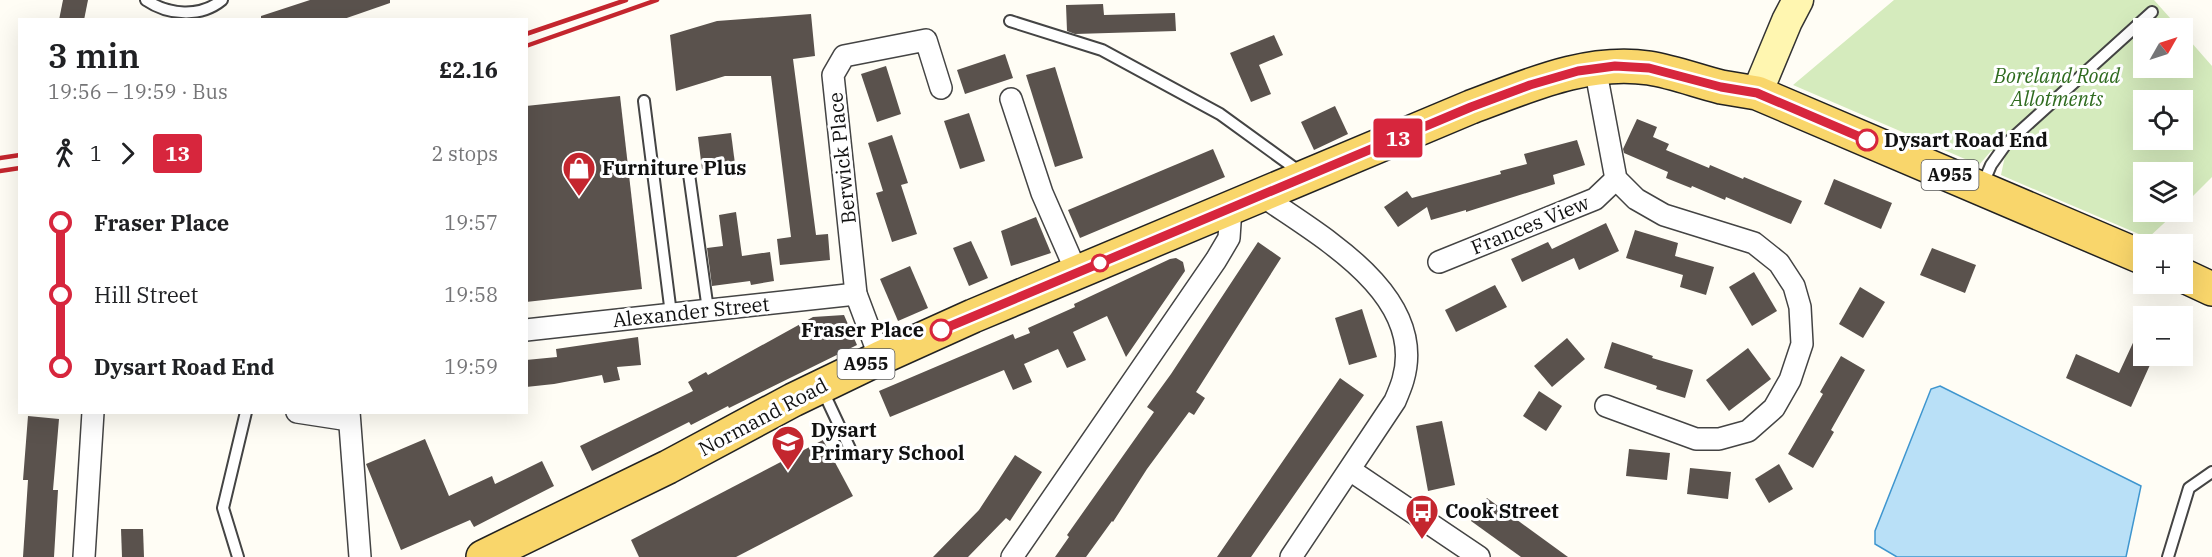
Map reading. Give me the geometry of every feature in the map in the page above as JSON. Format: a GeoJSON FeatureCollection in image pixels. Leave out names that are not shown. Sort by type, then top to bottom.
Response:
{"type":"FeatureCollection","features":[{"type":"Feature","properties":{"kind":"main road"},"geometry":{"type":"LineString","coordinates":[[1757,93],[1798,0]]}},
{"type":"Feature","properties":{"kind":"main road","name":"Normand Road"},"geometry":{"type":"LineString","coordinates":[[483,557],[668,467],[820,386],[880,358],[1306,176],[1471,107],[1530,85],[1595,67],[1615,66],[1649,68],[1721,87],[1757,93]]}},
{"type":"Feature","properties":{"kind":"main road","name":"A955"},"geometry":{"type":"LineString","coordinates":[[1757,93],[2133,253]]}},
{"type":"Feature","properties":{"kind":"main road"},"geometry":{"type":"LineString","coordinates":[[2193,280],[2212,289]]}},
{"type":"Feature","properties":{"kind":"street","name":"Berwick Place"},"geometry":{"type":"LineString","coordinates":[[880,358],[856,294],[833,75],[844,56],[926,40],[940,88]]}},
{"type":"Feature","properties":{"kind":"street"},"geometry":{"type":"LineString","coordinates":[[1595,67],[1616,179],[1636,200],[1664,215],[1754,243],[1779,263],[1794,286],[1800,306],[1802,344],[1790,380],[1774,408],[1754,426],[1738,434],[1719,439],[1696,439],[1606,406]]}},
{"type":"Feature","properties":{"kind":"street"},"geometry":{"type":"LineString","coordinates":[[1011,99],[1042,194],[1077,273]]}},
{"type":"Feature","properties":{"kind":"street","name":"Frances View"},"geometry":{"type":"LineString","coordinates":[[1439,262],[1595,199],[1616,179]]}},
{"type":"Feature","properties":{"kind":"street"},"geometry":{"type":"LineString","coordinates":[[1261,195],[1363,269],[1392,303],[1405,342],[1404,379],[1395,401],[1291,557]]}},
{"type":"Feature","properties":{"kind":"street"},"geometry":{"type":"LineString","coordinates":[[1012,557],[1216,260],[1229,238],[1231,208]]}},
{"type":"Feature","properties":{"kind":"street","name":"Alexander Street"},"geometry":{"type":"LineString","coordinates":[[528,330],[856,294]]}},
{"type":"Feature","properties":{"kind":"street"},"geometry":{"type":"LineString","coordinates":[[84,557],[93,414]]}},
{"type":"Feature","properties":{"kind":"street"},"geometry":{"type":"LineString","coordinates":[[323,414],[349,416],[360,557]]}},
{"type":"Feature","properties":{"kind":"street"},"geometry":{"type":"LineString","coordinates":[[1350,470],[1479,557]]}},
{"type":"Feature","properties":{"kind":"lane"},"geometry":{"type":"LineString","coordinates":[[146,0],[158,8],[189,14],[222,0]]}},
{"type":"Feature","properties":{"kind":"lane"},"geometry":{"type":"LineString","coordinates":[[1981,188],[1991,165],[2006,144],[2152,12]]}},
{"type":"Feature","properties":{"kind":"lane"},"geometry":{"type":"LineString","coordinates":[[1010,21],[1102,50],[1220,114],[1306,176]]}},
{"type":"Feature","properties":{"kind":"lane"},"geometry":{"type":"LineString","coordinates":[[644,101],[671,314]]}},
{"type":"Feature","properties":{"kind":"lane"},"geometry":{"type":"LineString","coordinates":[[689,174],[708,310]]}},
{"type":"Feature","properties":{"kind":"lane"},"geometry":{"type":"LineString","coordinates":[[820,386],[852,453]]}},
{"type":"Feature","properties":{"kind":"lane"},"geometry":{"type":"LineString","coordinates":[[238,557],[224,508],[246,414]]}},
{"type":"Feature","properties":{"kind":"lane"},"geometry":{"type":"LineString","coordinates":[[2168,557],[2189,488],[2212,472]]}},
{"type":"Feature","properties":{"kind":"green space","name":"Boreland Road Allotments"},"geometry":{"type":"Polygon","coordinates":[[[1894,0],[2154,0],[2170,18],[2133,18],[2133,78],[2193,78],[2193,44],[2212,66],[2212,177],[2193,196],[2193,162],[2133,162],[2133,222],[2165,222],[2152,234],[2139,234],[2001,175],[2005,156],[1991,151],[1979,165],[1793,85],[1894,0]]]}},
{"type":"Feature","properties":{"kind":"water"},"geometry":{"type":"Polygon","coordinates":[[[1940,386],[2141,486],[2126,557],[1897,557],[1875,544],[1875,531],[1931,389],[1940,386]]]}},
{"type":"Feature","properties":{"kind":"building"},"geometry":{"type":"Polygon","coordinates":[[[63,0],[88,0],[84,18],[59,18],[63,0]]]}},
{"type":"Feature","properties":{"kind":"building"},"geometry":{"type":"Polygon","coordinates":[[[310,0],[390,0],[390,3],[347,18],[261,18],[261,16],[310,0]]]}},
{"type":"Feature","properties":{"kind":"building"},"geometry":{"type":"Polygon","coordinates":[[[1103,4],[1104,15],[1175,13],[1176,31],[1075,34],[1067,31],[1066,5],[1103,4]]]}},
{"type":"Feature","properties":{"kind":"building"},"geometry":{"type":"Polygon","coordinates":[[[811,14],[815,56],[793,59],[816,235],[828,234],[830,260],[780,265],[777,239],[791,237],[771,76],[725,76],[676,91],[670,35],[717,21],[811,14]]]}},
{"type":"Feature","properties":{"kind":"building"},"geometry":{"type":"Polygon","coordinates":[[[1274,35],[1283,55],[1259,65],[1271,94],[1251,102],[1230,53],[1274,35]]]}},
{"type":"Feature","properties":{"kind":"building"},"geometry":{"type":"Polygon","coordinates":[[[1005,54],[1013,78],[965,94],[957,70],[1005,54]]]}},
{"type":"Feature","properties":{"kind":"building"},"geometry":{"type":"Polygon","coordinates":[[[886,66],[901,114],[877,122],[861,74],[886,66]]]}},
{"type":"Feature","properties":{"kind":"building"},"geometry":{"type":"Polygon","coordinates":[[[1055,67],[1083,158],[1055,167],[1026,75],[1055,67]]]}},
{"type":"Feature","properties":{"kind":"building","name":"Furniture Plus"},"geometry":{"type":"Polygon","coordinates":[[[620,96],[642,289],[528,302],[528,106],[620,96]]]}},
{"type":"Feature","properties":{"kind":"building"},"geometry":{"type":"Polygon","coordinates":[[[1335,106],[1348,134],[1314,150],[1301,122],[1335,106]]]}},
{"type":"Feature","properties":{"kind":"building"},"geometry":{"type":"Polygon","coordinates":[[[969,113],[985,161],[960,169],[944,121],[969,113]]]}},
{"type":"Feature","properties":{"kind":"building"},"geometry":{"type":"Polygon","coordinates":[[[1637,119],[1657,127],[1653,137],[1669,144],[1666,150],[1709,168],[1710,165],[1743,179],[1744,177],[1802,201],[1791,224],[1726,197],[1725,200],[1666,178],[1668,172],[1624,153],[1623,149],[1637,119]]]}},
{"type":"Feature","properties":{"kind":"building"},"geometry":{"type":"Polygon","coordinates":[[[731,133],[735,164],[702,169],[698,137],[731,133]]]}},
{"type":"Feature","properties":{"kind":"building"},"geometry":{"type":"Polygon","coordinates":[[[892,135],[908,183],[901,185],[917,234],[892,242],[876,193],[883,191],[868,143],[892,135]]]}},
{"type":"Feature","properties":{"kind":"building"},"geometry":{"type":"Polygon","coordinates":[[[1577,140],[1585,165],[1553,175],[1555,184],[1466,212],[1466,210],[1431,220],[1427,207],[1398,227],[1384,207],[1407,191],[1412,198],[1501,174],[1500,171],[1527,164],[1524,154],[1577,140]]]}},
{"type":"Feature","properties":{"kind":"building"},"geometry":{"type":"Polygon","coordinates":[[[1213,149],[1225,177],[1080,238],[1068,210],[1213,149]]]}},
{"type":"Feature","properties":{"kind":"building"},"geometry":{"type":"Polygon","coordinates":[[[1834,179],[1892,203],[1881,229],[1824,204],[1834,179]]]}},
{"type":"Feature","properties":{"kind":"building"},"geometry":{"type":"Polygon","coordinates":[[[736,212],[742,256],[770,252],[774,281],[751,285],[750,281],[712,286],[707,248],[723,246],[719,215],[736,212]]]}},
{"type":"Feature","properties":{"kind":"building"},"geometry":{"type":"Polygon","coordinates":[[[1036,217],[1051,253],[1011,266],[1001,231],[1036,217]]]}},
{"type":"Feature","properties":{"kind":"building"},"geometry":{"type":"Polygon","coordinates":[[[1606,223],[1619,251],[1579,270],[1574,258],[1522,282],[1511,259],[1548,242],[1552,249],[1606,223]]]}},
{"type":"Feature","properties":{"kind":"building"},"geometry":{"type":"Polygon","coordinates":[[[1635,230],[1678,243],[1675,256],[1714,267],[1706,295],[1680,287],[1683,275],[1626,258],[1635,230]]]}},
{"type":"Feature","properties":{"kind":"building"},"geometry":{"type":"Polygon","coordinates":[[[971,241],[988,278],[969,286],[953,248],[971,241]]]}},
{"type":"Feature","properties":{"kind":"building"},"geometry":{"type":"Polygon","coordinates":[[[1258,242],[1281,258],[1196,392],[1205,398],[1194,415],[1189,412],[1086,557],[1055,557],[1069,537],[1067,535],[1154,412],[1147,407],[1258,242]]]}},
{"type":"Feature","properties":{"kind":"building"},"geometry":{"type":"Polygon","coordinates":[[[1932,248],[1976,265],[1965,293],[1920,275],[1932,248]]]}},
{"type":"Feature","properties":{"kind":"building"},"geometry":{"type":"Polygon","coordinates":[[[1176,258],[1183,262],[1185,271],[1126,357],[1107,316],[1073,332],[1086,360],[1067,368],[1058,349],[1024,364],[1032,382],[1013,390],[1004,370],[890,417],[879,391],[1013,334],[1015,339],[1030,333],[1028,328],[1075,307],[1074,304],[1176,258]]]}},
{"type":"Feature","properties":{"kind":"building"},"geometry":{"type":"Polygon","coordinates":[[[910,266],[928,308],[898,321],[880,279],[910,266]]]}},
{"type":"Feature","properties":{"kind":"building"},"geometry":{"type":"Polygon","coordinates":[[[1754,272],[1777,311],[1752,326],[1729,287],[1754,272]]]}},
{"type":"Feature","properties":{"kind":"building"},"geometry":{"type":"Polygon","coordinates":[[[1495,285],[1507,307],[1456,332],[1445,310],[1495,285]]]}},
{"type":"Feature","properties":{"kind":"building"},"geometry":{"type":"Polygon","coordinates":[[[1860,287],[1885,302],[1863,338],[1839,324],[1860,287]]]}},
{"type":"Feature","properties":{"kind":"building"},"geometry":{"type":"Polygon","coordinates":[[[1362,309],[1377,357],[1349,365],[1335,318],[1362,309]]]}},
{"type":"Feature","properties":{"kind":"building"},"geometry":{"type":"Polygon","coordinates":[[[844,315],[857,345],[729,408],[728,406],[691,425],[689,422],[592,471],[580,446],[693,391],[688,382],[706,372],[708,375],[813,317],[844,315]]]}},
{"type":"Feature","properties":{"kind":"building"},"geometry":{"type":"Polygon","coordinates":[[[638,337],[641,365],[617,367],[620,380],[604,383],[602,375],[528,387],[528,360],[557,357],[556,349],[638,337]]]}},
{"type":"Feature","properties":{"kind":"building"},"geometry":{"type":"Polygon","coordinates":[[[1567,338],[1585,359],[1552,387],[1534,366],[1567,338]]]}},
{"type":"Feature","properties":{"kind":"building"},"geometry":{"type":"Polygon","coordinates":[[[1612,342],[1653,356],[1652,358],[1693,370],[1685,398],[1604,368],[1612,342]]]}},
{"type":"Feature","properties":{"kind":"building"},"geometry":{"type":"Polygon","coordinates":[[[2133,343],[2133,366],[2149,366],[2131,407],[2066,378],[2076,354],[2119,373],[2133,343]]]}},
{"type":"Feature","properties":{"kind":"building"},"geometry":{"type":"Polygon","coordinates":[[[1748,348],[1771,379],[1729,411],[1706,380],[1748,348]]]}},
{"type":"Feature","properties":{"kind":"building"},"geometry":{"type":"Polygon","coordinates":[[[1841,356],[1865,370],[1831,430],[1834,432],[1813,468],[1788,454],[1823,394],[1820,392],[1841,356]]]}},
{"type":"Feature","properties":{"kind":"building"},"geometry":{"type":"Polygon","coordinates":[[[1340,378],[1364,395],[1251,557],[1217,557],[1340,378]]]}},
{"type":"Feature","properties":{"kind":"building"},"geometry":{"type":"Polygon","coordinates":[[[1539,391],[1562,406],[1546,431],[1523,416],[1539,391]]]}},
{"type":"Feature","properties":{"kind":"building"},"geometry":{"type":"Polygon","coordinates":[[[28,416],[59,419],[53,490],[58,490],[54,557],[23,557],[28,480],[23,480],[28,416]]]}},
{"type":"Feature","properties":{"kind":"building"},"geometry":{"type":"Polygon","coordinates":[[[1442,421],[1455,485],[1428,491],[1416,426],[1442,421]]]}},
{"type":"Feature","properties":{"kind":"building"},"geometry":{"type":"Polygon","coordinates":[[[425,439],[449,496],[492,476],[495,484],[542,461],[554,486],[474,527],[470,520],[401,550],[366,464],[425,439]]]}},
{"type":"Feature","properties":{"kind":"building"},"geometry":{"type":"Polygon","coordinates":[[[823,440],[853,496],[736,557],[639,557],[631,540],[823,440]]]}},
{"type":"Feature","properties":{"kind":"building"},"geometry":{"type":"Polygon","coordinates":[[[1629,449],[1670,453],[1667,480],[1626,476],[1629,449]]]}},
{"type":"Feature","properties":{"kind":"building"},"geometry":{"type":"Polygon","coordinates":[[[1015,455],[1042,472],[1010,521],[1006,518],[968,557],[933,557],[979,510],[1015,455]]]}},
{"type":"Feature","properties":{"kind":"building"},"geometry":{"type":"Polygon","coordinates":[[[1779,464],[1793,489],[1769,503],[1755,479],[1779,464]]]}},
{"type":"Feature","properties":{"kind":"building"},"geometry":{"type":"Polygon","coordinates":[[[1690,468],[1731,472],[1728,499],[1687,494],[1690,468]]]}},
{"type":"Feature","properties":{"kind":"building"},"geometry":{"type":"Polygon","coordinates":[[[1487,498],[1568,557],[1521,557],[1471,521],[1487,498]]]}},
{"type":"Feature","properties":{"kind":"building"},"geometry":{"type":"Polygon","coordinates":[[[121,529],[143,529],[144,557],[122,557],[121,529]]]}},
{"type":"Feature","properties":{"kind":"railway"},"geometry":{"type":"LineString","coordinates":[[528,33],[626,0]]}},
{"type":"Feature","properties":{"kind":"railway"},"geometry":{"type":"LineString","coordinates":[[528,45],[657,0]]}},
{"type":"Feature","properties":{"kind":"railway"},"geometry":{"type":"LineString","coordinates":[[0,158],[18,155]]}},
{"type":"Feature","properties":{"kind":"railway"},"geometry":{"type":"LineString","coordinates":[[0,171],[18,168]]}},
{"type":"Feature","properties":{"kind":"bus line","name":"13"},"geometry":{"type":"LineString","coordinates":[[941,330],[1471,107],[1554,77],[1595,67],[1649,68],[1721,87],[1757,93],[1867,140]]}},
{"type":"Feature","properties":{"kind":"place","name":"Dysart Road End"},"geometry":{"type":"Point","coordinates":[1867,140]}},
{"type":"Feature","properties":{"kind":"place","name":"Furniture Plus"},"geometry":{"type":"Point","coordinates":[579,197]}},
{"type":"Feature","properties":{"kind":"place","name":"Fraser Place"},"geometry":{"type":"Point","coordinates":[941,330]}},
{"type":"Feature","properties":{"kind":"place","name":"Dysart Primary School"},"geometry":{"type":"Point","coordinates":[788,471]}},
{"type":"Feature","properties":{"kind":"place","name":"Cook Street"},"geometry":{"type":"Point","coordinates":[1422,540]}}]}
